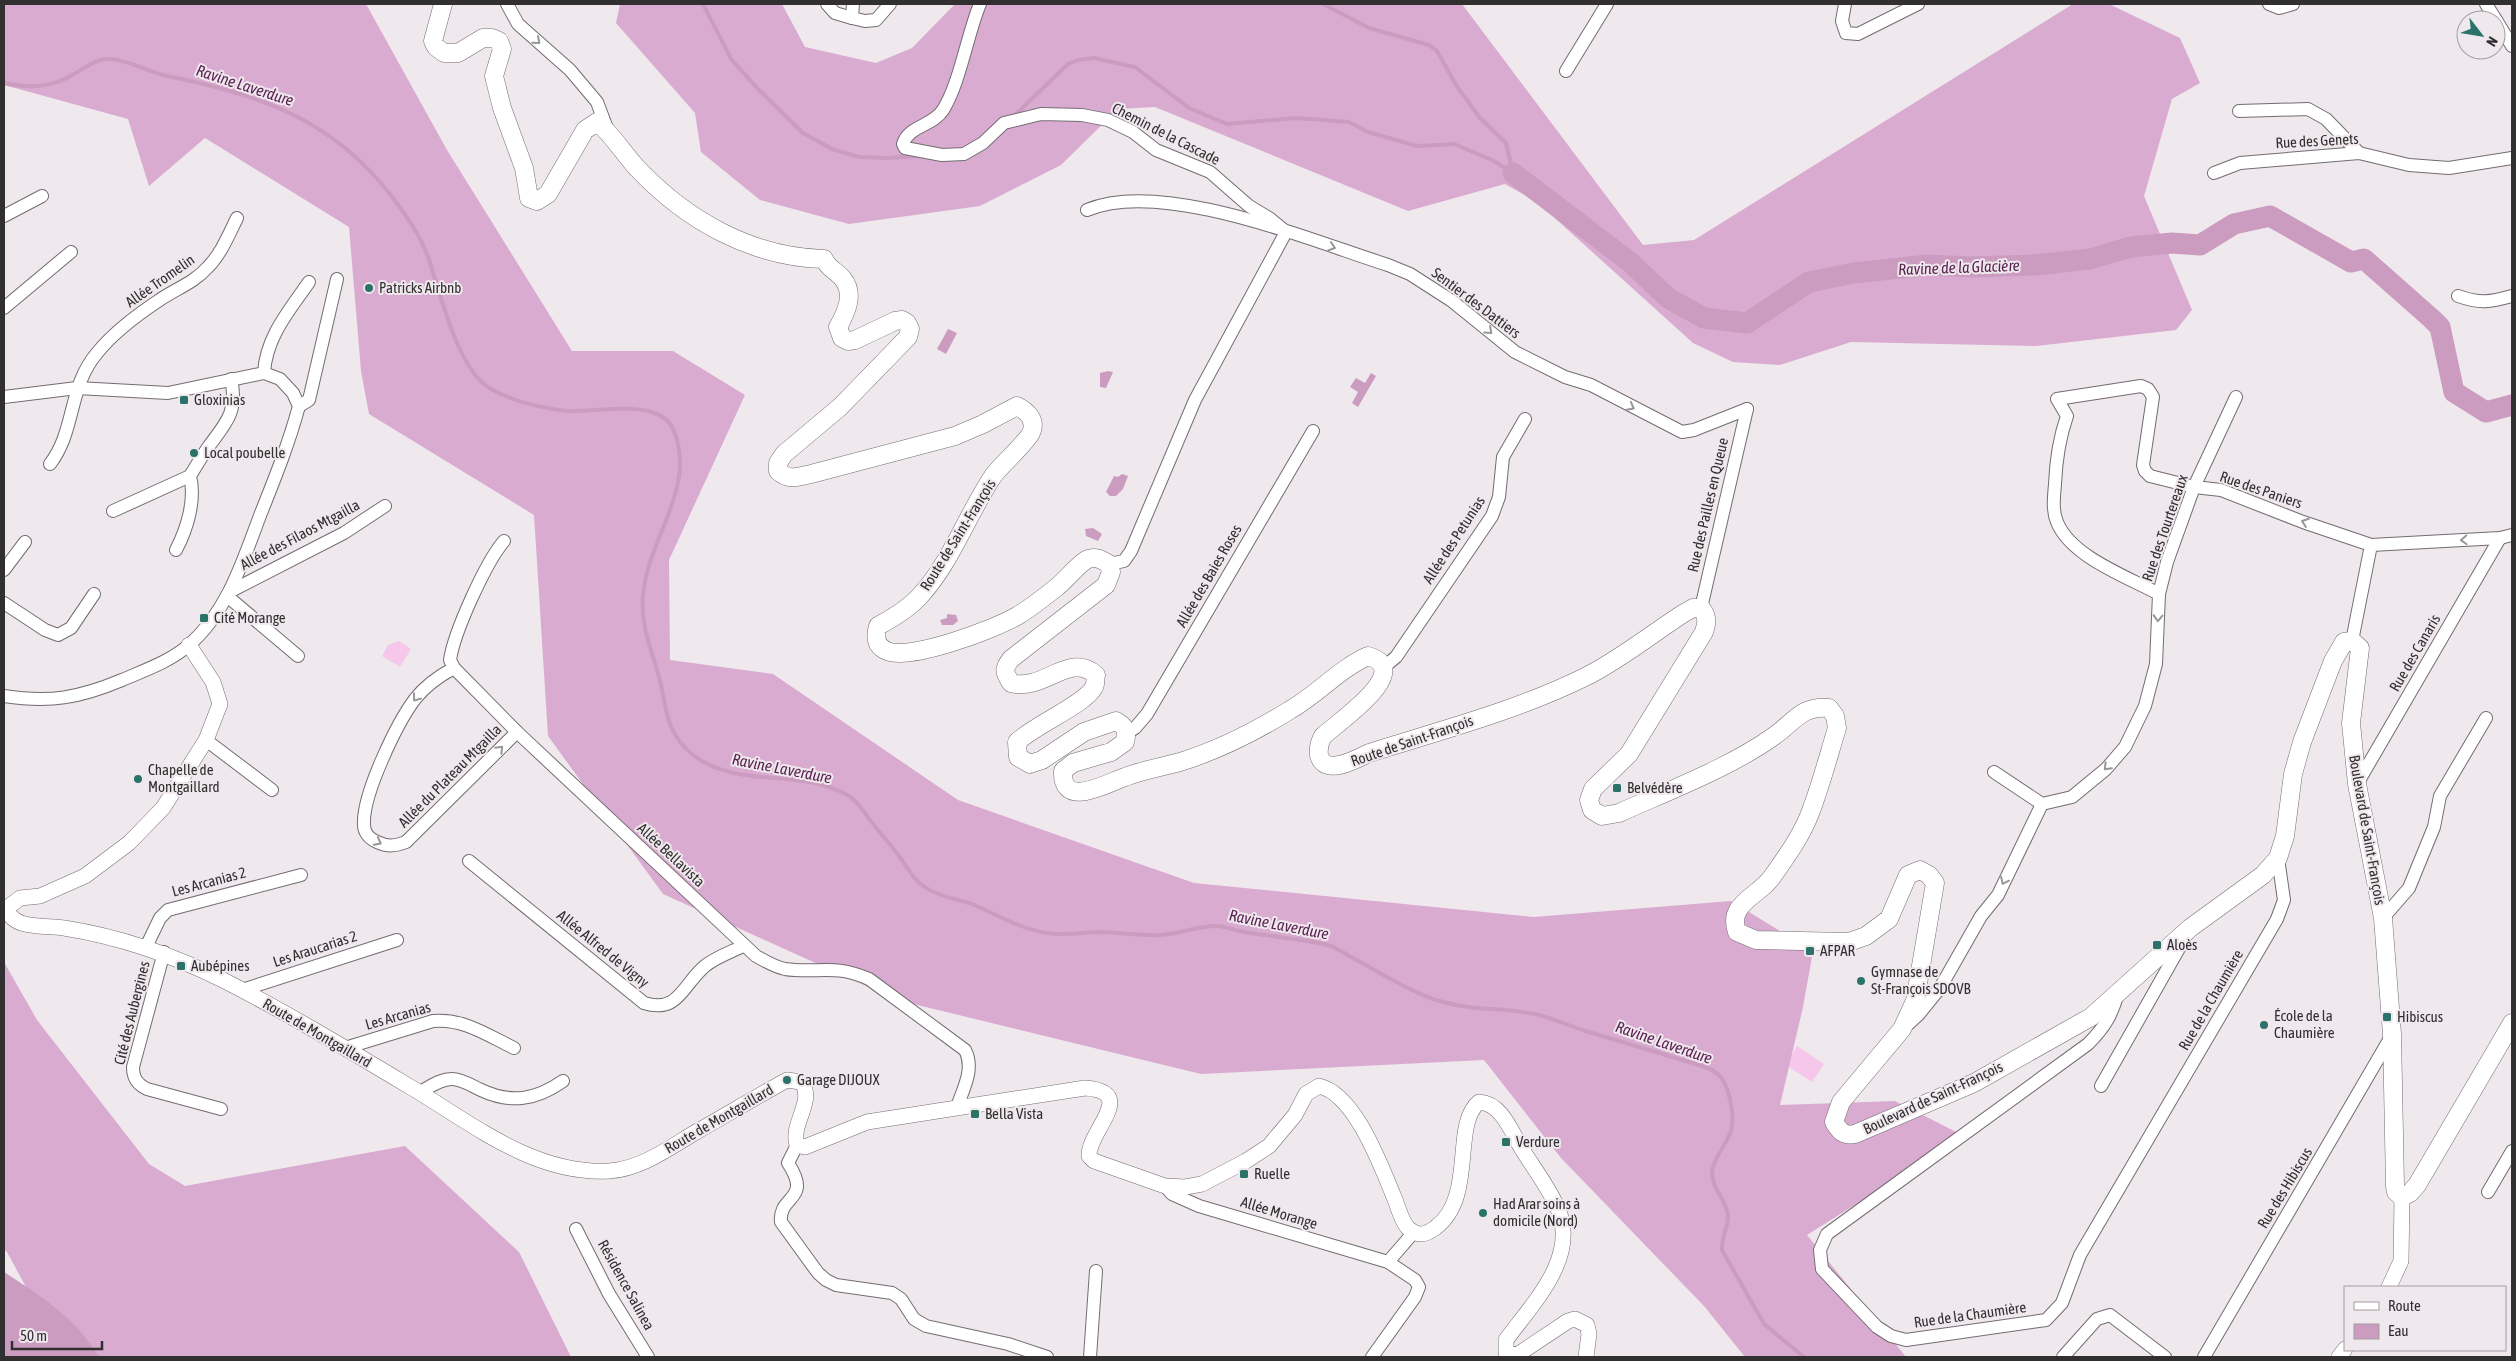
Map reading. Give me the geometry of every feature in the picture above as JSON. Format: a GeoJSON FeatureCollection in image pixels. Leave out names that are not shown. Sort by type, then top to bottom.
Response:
{"type":"FeatureCollection","features":[{"type":"Feature","properties":{"kind":"main road"},"geometry":{"type":"LineString","coordinates":[[443,4],[433,41],[436,47],[444,53],[458,53],[483,38],[492,38],[499,41],[502,48],[494,76],[502,108],[524,168],[529,198],[537,201],[548,194],[586,130],[597,122],[608,131]]}},
{"type":"Feature","properties":{"kind":"main road","name":"Route de Saint-François"},"geometry":{"type":"LineString","coordinates":[[608,131],[636,166],[661,192],[698,220],[740,242],[809,259],[824,260],[826,266],[844,279],[849,297],[848,310],[838,327],[842,338],[855,340],[895,321],[902,320],[907,323],[910,329],[908,337],[890,358],[812,432],[784,454],[778,463],[778,471],[785,477],[792,478],[811,474],[955,436],[1017,406],[1027,411],[1033,421],[1031,433],[993,476],[941,568],[919,597],[900,614],[878,626],[875,635],[878,644],[886,651],[896,653],[915,651],[992,630],[1020,615],[1061,584],[1087,559],[1100,558],[1109,564]]}},
{"type":"Feature","properties":{"kind":"main road"},"geometry":{"type":"LineString","coordinates":[[1109,564],[1111,572],[1106,585],[1011,659],[1005,667],[1004,673],[1011,683],[1022,686],[1074,666],[1088,668],[1096,675],[1095,687],[1084,698],[1026,733],[1017,742],[1018,757],[1030,764],[1042,760],[1084,732],[1116,721],[1123,725],[1127,733],[1126,742],[1111,752],[1073,762],[1063,771],[1062,780],[1066,787],[1075,792],[1087,791],[1126,776],[1181,762],[1215,749],[1292,710],[1353,663],[1368,656],[1376,658],[1384,667]]}},
{"type":"Feature","properties":{"kind":"main road","name":"Route de Saint-François"},"geometry":{"type":"LineString","coordinates":[[1384,667],[1385,674],[1378,686],[1322,736],[1318,744],[1319,753],[1324,764],[1333,766],[1352,762],[1369,753],[1520,705],[1587,676],[1684,612],[1693,608],[1701,608]]}},
{"type":"Feature","properties":{"kind":"main road","name":"Boulevard de Saint-François"},"geometry":{"type":"LineString","coordinates":[[1701,608],[1707,622],[1704,632],[1629,754],[1593,789],[1589,800],[1592,810],[1602,816],[1619,813],[1746,754],[1774,736],[1807,709],[1819,706],[1829,708],[1835,716],[1838,728],[1812,809],[1788,854],[1771,880],[1736,911],[1734,922],[1737,932],[1756,940],[1849,942],[1866,936],[1889,920],[1908,875],[1920,870],[1929,875],[1935,883],[1915,1001],[1902,1029],[1841,1102],[1834,1122],[1840,1132],[1848,1135],[1855,1134],[1974,1082],[2091,1017],[2190,928],[2263,875],[2278,858],[2285,836],[2292,774],[2302,742],[2333,661],[2344,642],[2352,641],[2360,648],[2351,723],[2357,784],[2383,918],[2392,1034],[2395,1186],[2396,1192],[2402,1197]]}},
{"type":"Feature","properties":{"kind":"main road"},"geometry":{"type":"LineString","coordinates":[[2402,1197],[2410,1193],[2417,1185],[2512,1024]]}},
{"type":"Feature","properties":{"kind":"street"},"geometry":{"type":"LineString","coordinates":[[507,4],[518,24],[570,70],[597,102],[608,131]]}},
{"type":"Feature","properties":{"kind":"street"},"geometry":{"type":"LineString","coordinates":[[827,4],[835,13],[865,21],[876,20],[890,4]]}},
{"type":"Feature","properties":{"kind":"street"},"geometry":{"type":"LineString","coordinates":[[852,18],[853,4]]}},
{"type":"Feature","properties":{"kind":"street","name":"Chemin de la Cascade"},"geometry":{"type":"LineString","coordinates":[[980,4],[942,111],[926,125],[908,134],[903,144],[905,148],[942,155],[964,154],[984,143],[1004,123],[1042,114],[1082,116],[1108,120],[1133,132],[1156,150],[1210,172],[1249,206],[1269,218],[1286,232]]}},
{"type":"Feature","properties":{"kind":"street"},"geometry":{"type":"LineString","coordinates":[[1566,71],[1607,4]]}},
{"type":"Feature","properties":{"kind":"street"},"geometry":{"type":"LineString","coordinates":[[1845,4],[1843,28],[1846,33],[1852,35],[1858,34],[1918,4]]}},
{"type":"Feature","properties":{"kind":"street"},"geometry":{"type":"LineString","coordinates":[[2269,4],[2279,8],[2293,4]]}},
{"type":"Feature","properties":{"kind":"street"},"geometry":{"type":"LineString","coordinates":[[2239,111],[2308,109],[2326,119],[2359,153]]}},
{"type":"Feature","properties":{"kind":"street","name":"Rue des Genets"},"geometry":{"type":"LineString","coordinates":[[2214,172],[2240,163],[2359,153],[2409,165],[2449,168],[2512,158]]}},
{"type":"Feature","properties":{"kind":"street"},"geometry":{"type":"LineString","coordinates":[[4,216],[42,196]]}},
{"type":"Feature","properties":{"kind":"street","name":"Sentier des Dattiers"},"geometry":{"type":"LineString","coordinates":[[1087,210],[1116,201],[1156,201],[1238,215],[1410,274],[1452,301],[1515,352],[1565,377],[1591,385],[1682,432],[1694,430],[1747,409]]}},
{"type":"Feature","properties":{"kind":"street","name":"Allée Tromelin"},"geometry":{"type":"LineString","coordinates":[[50,464],[61,447],[83,370],[98,351],[132,320],[159,300],[191,283],[210,265],[237,218]]}},
{"type":"Feature","properties":{"kind":"street"},"geometry":{"type":"LineString","coordinates":[[1109,564],[1124,561],[1131,551],[1195,400],[1286,232]]}},
{"type":"Feature","properties":{"kind":"street"},"geometry":{"type":"LineString","coordinates":[[4,308],[71,252]]}},
{"type":"Feature","properties":{"kind":"street"},"geometry":{"type":"LineString","coordinates":[[4,696],[36,701],[68,698],[110,685],[168,660],[189,644],[210,624],[229,593],[275,478],[299,406],[308,400],[337,279]]}},
{"type":"Feature","properties":{"kind":"street"},"geometry":{"type":"LineString","coordinates":[[264,373],[265,358],[270,342],[309,282]]}},
{"type":"Feature","properties":{"kind":"street"},"geometry":{"type":"LineString","coordinates":[[2458,296],[2475,302],[2483,302],[2512,296]]}},
{"type":"Feature","properties":{"kind":"street"},"geometry":{"type":"LineString","coordinates":[[4,396],[77,388],[159,394],[264,373],[280,379],[293,393],[299,406]]}},
{"type":"Feature","properties":{"kind":"street"},"geometry":{"type":"LineString","coordinates":[[113,511],[190,476],[228,420],[234,400],[231,379]]}},
{"type":"Feature","properties":{"kind":"street","name":"Rue des Paniers"},"geometry":{"type":"LineString","coordinates":[[2159,594],[2091,559],[2063,533],[2057,522],[2054,510],[2056,449],[2066,416],[2057,399],[2141,386],[2148,389],[2153,397],[2143,465],[2145,471],[2155,478],[2194,487],[2221,490],[2303,522],[2371,544],[2506,536]]}},
{"type":"Feature","properties":{"kind":"street","name":"Rue des Tourtereaux"},"geometry":{"type":"LineString","coordinates":[[2042,804],[2072,797],[2106,769],[2125,746],[2145,706],[2156,664],[2159,594],[2167,562],[2194,487],[2236,397]]}},
{"type":"Feature","properties":{"kind":"street","name":"Rue des Pailles en Queue"},"geometry":{"type":"LineString","coordinates":[[1701,608],[1747,409]]}},
{"type":"Feature","properties":{"kind":"street","name":"Allée des Petunias"},"geometry":{"type":"LineString","coordinates":[[1384,667],[1396,658],[1492,516],[1499,497],[1503,457],[1525,419]]}},
{"type":"Feature","properties":{"kind":"street","name":"Allée des Baies Roses"},"geometry":{"type":"LineString","coordinates":[[1127,733],[1147,714],[1313,431]]}},
{"type":"Feature","properties":{"kind":"street"},"geometry":{"type":"LineString","coordinates":[[176,550],[186,525],[193,489],[190,476]]}},
{"type":"Feature","properties":{"kind":"street","name":"Allée des Filaos Mtgailla"},"geometry":{"type":"LineString","coordinates":[[229,593],[344,533],[385,506]]}},
{"type":"Feature","properties":{"kind":"street","name":"Rue des Canaris"},"geometry":{"type":"LineString","coordinates":[[2357,784],[2506,536]]}},
{"type":"Feature","properties":{"kind":"street"},"geometry":{"type":"LineString","coordinates":[[454,668],[450,660],[455,642],[492,555],[504,540]]}},
{"type":"Feature","properties":{"kind":"street"},"geometry":{"type":"LineString","coordinates":[[4,570],[25,542]]}},
{"type":"Feature","properties":{"kind":"street"},"geometry":{"type":"LineString","coordinates":[[2352,641],[2371,544]]}},
{"type":"Feature","properties":{"kind":"street"},"geometry":{"type":"LineString","coordinates":[[229,593],[298,656]]}},
{"type":"Feature","properties":{"kind":"street"},"geometry":{"type":"LineString","coordinates":[[4,602],[44,630],[58,635],[71,628],[94,594]]}},
{"type":"Feature","properties":{"kind":"street","name":"Route de Montgaillard"},"geometry":{"type":"LineString","coordinates":[[189,644],[213,682],[220,704],[206,740],[163,808],[129,843],[85,876],[40,896],[20,898],[5,908],[12,918],[26,925],[48,925],[106,935],[164,952],[242,990],[345,1048],[510,1148],[563,1166],[610,1171],[646,1162],[787,1080],[801,1082],[806,1093],[797,1125],[797,1145]]}},
{"type":"Feature","properties":{"kind":"street","name":"Allée Bellavista"},"geometry":{"type":"LineString","coordinates":[[454,668],[517,732],[743,946],[756,956],[784,969],[851,971],[869,979],[965,1050],[968,1056],[969,1072],[957,1107]]}},
{"type":"Feature","properties":{"kind":"street","name":"Allée du Plateau Mtgailla"},"geometry":{"type":"LineString","coordinates":[[454,668],[437,678],[421,692],[393,736],[366,805],[364,824],[366,833],[374,841],[388,846],[406,842],[517,732]]}},
{"type":"Feature","properties":{"kind":"street"},"geometry":{"type":"LineString","coordinates":[[2383,918],[2409,888],[2434,827],[2440,796],[2486,718]]}},
{"type":"Feature","properties":{"kind":"street"},"geometry":{"type":"LineString","coordinates":[[206,740],[272,790]]}},
{"type":"Feature","properties":{"kind":"street"},"geometry":{"type":"LineString","coordinates":[[1902,1029],[1919,1014],[1940,988],[1981,916],[1998,895],[2042,804],[1994,772]]}},
{"type":"Feature","properties":{"kind":"street","name":"Rue de la Chaumière"},"geometry":{"type":"LineString","coordinates":[[2118,992],[2113,1011],[2103,1028],[2088,1044],[1827,1234],[1820,1250],[1822,1269],[1877,1327],[1891,1336],[1906,1340],[2046,1320],[2062,1304],[2080,1255],[2277,919],[2284,900],[2278,858]]}},
{"type":"Feature","properties":{"kind":"street","name":"Allée Alfred de Vigny"},"geometry":{"type":"LineString","coordinates":[[469,860],[644,1004],[660,1007],[674,1001],[706,965],[743,946]]}},
{"type":"Feature","properties":{"kind":"street","name":"Les Arcanias 2"},"geometry":{"type":"LineString","coordinates":[[146,947],[160,918],[168,910],[301,875]]}},
{"type":"Feature","properties":{"kind":"street"},"geometry":{"type":"LineString","coordinates":[[2101,1086],[2190,928]]}},
{"type":"Feature","properties":{"kind":"street","name":"Les Araucarias 2"},"geometry":{"type":"LineString","coordinates":[[242,990],[397,940]]}},
{"type":"Feature","properties":{"kind":"street","name":"Cité des Aubergines"},"geometry":{"type":"LineString","coordinates":[[164,952],[133,1067],[133,1076],[136,1082],[147,1089],[221,1109]]}},
{"type":"Feature","properties":{"kind":"street","name":"Les Arcanias"},"geometry":{"type":"LineString","coordinates":[[345,1048],[433,1021],[447,1020],[462,1023],[514,1048]]}},
{"type":"Feature","properties":{"kind":"street","name":"Rue des Hibiscus"},"geometry":{"type":"LineString","coordinates":[[2204,1357],[2392,1034]]}},
{"type":"Feature","properties":{"kind":"street"},"geometry":{"type":"LineString","coordinates":[[420,1092],[440,1081],[452,1079],[497,1096],[522,1100],[550,1091],[563,1082]]}},
{"type":"Feature","properties":{"kind":"street"},"geometry":{"type":"LineString","coordinates":[[1047,1357],[1008,1344],[926,1326],[914,1319],[901,1299],[892,1293],[836,1285],[818,1273],[780,1222],[782,1209],[793,1198],[797,1187],[797,1177],[788,1163],[797,1145],[810,1146],[867,1122],[1085,1088],[1099,1089],[1108,1098],[1110,1108],[1092,1140],[1089,1156],[1101,1165],[1165,1186],[1185,1187],[1202,1184],[1246,1162],[1269,1146],[1294,1115],[1306,1094],[1320,1086],[1337,1094],[1361,1124],[1376,1152],[1406,1224],[1414,1232],[1424,1235],[1445,1218],[1459,1189],[1467,1129],[1472,1111],[1480,1102],[1492,1105],[1508,1125],[1559,1210],[1563,1229],[1559,1263],[1506,1340],[1506,1352],[1511,1356],[1517,1354],[1568,1321],[1575,1319],[1587,1325],[1589,1334],[1586,1357]]}},
{"type":"Feature","properties":{"kind":"street"},"geometry":{"type":"LineString","coordinates":[[2488,1192],[2512,1151]]}},
{"type":"Feature","properties":{"kind":"street","name":"Allée Morange"},"geometry":{"type":"LineString","coordinates":[[1165,1186],[1172,1194],[1199,1206],[1388,1262],[1415,1280],[1418,1287],[1415,1298],[1372,1357]]}},
{"type":"Feature","properties":{"kind":"street"},"geometry":{"type":"LineString","coordinates":[[2389,1286],[2401,1260],[2402,1197]]}},
{"type":"Feature","properties":{"kind":"street","name":"Résidence Salinea"},"geometry":{"type":"LineString","coordinates":[[576,1229],[609,1294],[648,1357]]}},
{"type":"Feature","properties":{"kind":"street"},"geometry":{"type":"LineString","coordinates":[[1388,1262],[1414,1232]]}},
{"type":"Feature","properties":{"kind":"street"},"geometry":{"type":"LineString","coordinates":[[1090,1357],[1096,1271]]}},
{"type":"Feature","properties":{"kind":"street"},"geometry":{"type":"LineString","coordinates":[[2063,1357],[2097,1319],[2110,1315],[2165,1357]]}},
{"type":"Feature","properties":{"kind":"shaded area"},"geometry":{"type":"Polygon","coordinates":[[[4,4],[366,4],[447,150],[572,351],[673,351],[745,395],[669,560],[670,660],[773,674],[958,800],[1194,883],[1534,917],[1731,901],[1813,951],[1803,1007],[1780,1105],[1895,1101],[1964,1136],[1807,1235],[1906,1357],[1745,1357],[1704,1306],[1561,1158],[1484,1060],[1201,1074],[897,1000],[663,894],[548,736],[534,515],[369,414],[361,371],[349,227],[205,138],[149,186],[128,119],[4,85],[4,4]]]}},
{"type":"Feature","properties":{"kind":"shaded area"},"geometry":{"type":"Polygon","coordinates":[[[620,4],[782,4],[805,47],[876,63],[912,48],[955,4],[1462,4],[1643,245],[1694,240],[2073,4],[2109,4],[2180,38],[2200,83],[2172,99],[2144,196],[2192,310],[2176,330],[2036,346],[1851,342],[1780,365],[1733,362],[1693,343],[1537,202],[1505,184],[1408,211],[1155,107],[1118,109],[1061,165],[980,206],[849,224],[760,200],[701,152],[695,113],[616,23],[620,4]]]}},
{"type":"Feature","properties":{"kind":"shaded area"},"geometry":{"type":"Polygon","coordinates":[[[399,641],[411,649],[400,667],[382,656],[388,645],[399,641]]]}},
{"type":"Feature","properties":{"kind":"shaded area"},"geometry":{"type":"Polygon","coordinates":[[[4,962],[37,1020],[149,1164],[185,1186],[405,1146],[519,1252],[571,1357],[64,1357],[4,1249],[4,962]]]}},
{"type":"Feature","properties":{"kind":"shaded area"},"geometry":{"type":"Polygon","coordinates":[[[1797,1046],[1824,1064],[1812,1082],[1786,1065],[1797,1046]]]}},
{"type":"Feature","properties":{"kind":"water"},"geometry":{"type":"Polygon","coordinates":[[[948,329],[957,333],[946,354],[937,349],[948,329]]]}},
{"type":"Feature","properties":{"kind":"water"},"geometry":{"type":"Polygon","coordinates":[[[1113,372],[1106,388],[1100,387],[1100,373],[1113,372]]]}},
{"type":"Feature","properties":{"kind":"water"},"geometry":{"type":"Polygon","coordinates":[[[1371,373],[1376,376],[1358,407],[1352,403],[1358,392],[1350,387],[1356,378],[1365,383],[1371,373]]]}},
{"type":"Feature","properties":{"kind":"water"},"geometry":{"type":"Polygon","coordinates":[[[1122,474],[1128,476],[1123,489],[1116,496],[1110,496],[1106,492],[1114,476],[1118,477],[1122,474]]]}},
{"type":"Feature","properties":{"kind":"water"},"geometry":{"type":"Polygon","coordinates":[[[1093,528],[1102,534],[1098,541],[1086,536],[1085,529],[1093,528]]]}},
{"type":"Feature","properties":{"kind":"water"},"geometry":{"type":"Polygon","coordinates":[[[947,614],[956,615],[958,621],[953,625],[942,625],[940,620],[947,618],[947,614]]]}},
{"type":"Feature","properties":{"kind":"water"},"geometry":{"type":"Polygon","coordinates":[[[4,1272],[44,1299],[69,1319],[90,1343],[99,1357],[4,1357],[4,1272]]]}},
{"type":"Feature","properties":{"kind":"waterway"},"geometry":{"type":"LineString","coordinates":[[703,4],[731,59],[758,89],[803,133],[832,149],[859,157],[920,156]]}},
{"type":"Feature","properties":{"kind":"waterway","name":"Ravine de la Glacière"},"geometry":{"type":"LineString","coordinates":[[1323,4],[1369,28],[1429,45],[1437,51],[1456,85],[1480,118],[1506,143],[1513,173]]}},
{"type":"Feature","properties":{"kind":"waterway"},"geometry":{"type":"LineString","coordinates":[[1013,117],[1068,64],[1078,60],[1094,58],[1135,67],[1189,108],[1227,124],[1296,118],[1349,122],[1368,132],[1417,146],[1454,144],[1492,160],[1513,173]]}},
{"type":"Feature","properties":{"kind":"waterway","name":"Ravine Laverdure"},"geometry":{"type":"LineString","coordinates":[[4,83],[25,86],[46,85],[67,78],[98,61],[112,59],[160,74],[234,92],[264,102],[293,115],[320,130],[346,148],[370,171],[393,198],[425,249],[460,349],[479,379],[491,389],[518,401],[538,406],[567,411],[642,410],[655,413],[667,420],[674,431],[679,452],[679,473],[669,514],[646,575],[643,596],[644,619],[648,641],[673,732],[693,755],[710,765],[729,772],[809,782],[829,787],[847,795],[860,806],[919,883],[931,891],[972,904],[1027,928],[1054,934],[1104,932],[1154,935],[1218,926],[1251,933],[1321,943],[1334,947],[1401,985],[1433,999],[1471,1007],[1535,1014],[1699,1065],[1715,1072],[1725,1084],[1731,1104],[1732,1119],[1731,1131],[1715,1162],[1712,1173],[1714,1184],[1725,1205],[1728,1216],[1722,1250],[1764,1324],[1804,1357]]}},
{"type":"Feature","properties":{"kind":"waterway","name":"Ravine de la Glacière"},"geometry":{"type":"LineString","coordinates":[[1513,173],[1630,262],[1668,298],[1704,318],[1747,323],[1809,282],[1854,273],[1928,265],[1972,267],[2035,265],[2090,259],[2131,247],[2172,243],[2200,245],[2234,224],[2270,216],[2351,262],[2364,259],[2432,319],[2440,327],[2454,392],[2486,412],[2512,405]]}},
{"type":"Feature","properties":{"kind":"place","name":"Patricks Airbnb"},"geometry":{"type":"Point","coordinates":[369,288]}},
{"type":"Feature","properties":{"kind":"place","name":"Gloxinias"},"geometry":{"type":"Point","coordinates":[184,400]}},
{"type":"Feature","properties":{"kind":"place","name":"Local poubelle"},"geometry":{"type":"Point","coordinates":[194,453]}},
{"type":"Feature","properties":{"kind":"place","name":"Cité Morange"},"geometry":{"type":"Point","coordinates":[204,618]}},
{"type":"Feature","properties":{"kind":"place","name":"Chapelle de Montgaillard"},"geometry":{"type":"Point","coordinates":[138,779]}},
{"type":"Feature","properties":{"kind":"place","name":"Belvédère"},"geometry":{"type":"Point","coordinates":[1617,788]}},
{"type":"Feature","properties":{"kind":"place","name":"Aloès"},"geometry":{"type":"Point","coordinates":[2157,945]}},
{"type":"Feature","properties":{"kind":"place","name":"AFPAR"},"geometry":{"type":"Point","coordinates":[1810,951]}},
{"type":"Feature","properties":{"kind":"place","name":"Aubépines"},"geometry":{"type":"Point","coordinates":[181,966]}},
{"type":"Feature","properties":{"kind":"place","name":"Gymnase de St-François SDOVB"},"geometry":{"type":"Point","coordinates":[1861,981]}},
{"type":"Feature","properties":{"kind":"place","name":"Hibiscus"},"geometry":{"type":"Point","coordinates":[2387,1017]}},
{"type":"Feature","properties":{"kind":"place","name":"École de la Chaumière"},"geometry":{"type":"Point","coordinates":[2264,1025]}},
{"type":"Feature","properties":{"kind":"place","name":"Garage DIJOUX"},"geometry":{"type":"Point","coordinates":[787,1080]}},
{"type":"Feature","properties":{"kind":"place","name":"Bella Vista"},"geometry":{"type":"Point","coordinates":[975,1114]}},
{"type":"Feature","properties":{"kind":"place","name":"Verdure"},"geometry":{"type":"Point","coordinates":[1506,1142]}},
{"type":"Feature","properties":{"kind":"place","name":"Ruelle"},"geometry":{"type":"Point","coordinates":[1244,1174]}},
{"type":"Feature","properties":{"kind":"place","name":"Had Arar soins à domicile (Nord)"},"geometry":{"type":"Point","coordinates":[1483,1213]}}]}
